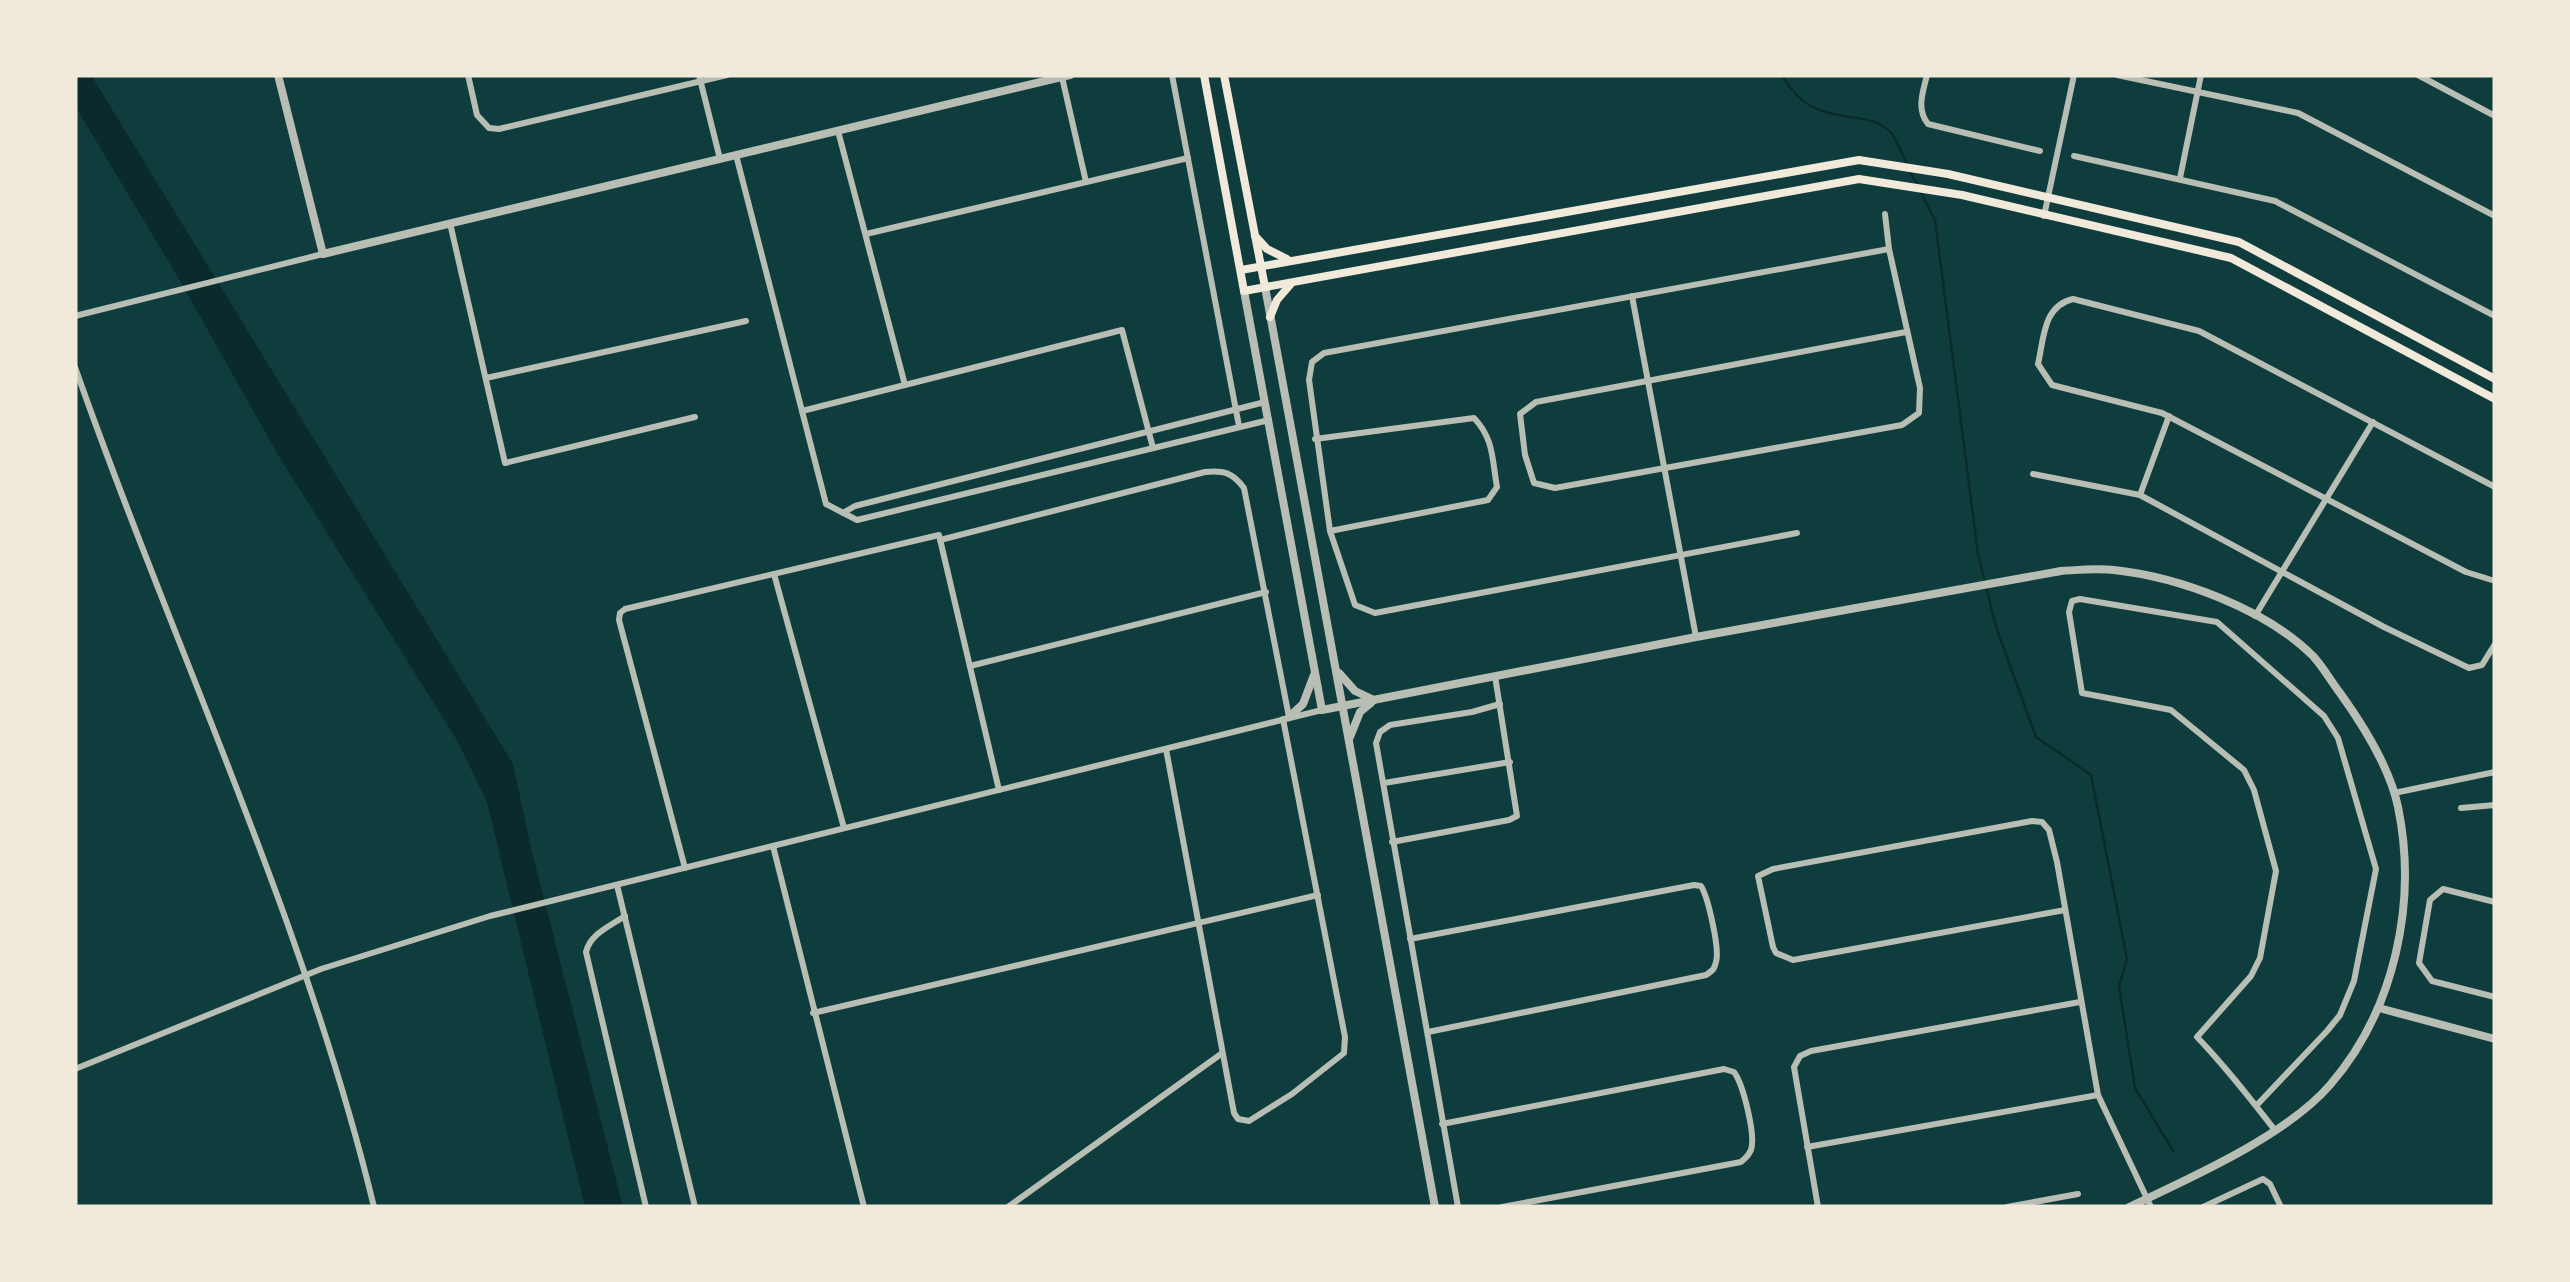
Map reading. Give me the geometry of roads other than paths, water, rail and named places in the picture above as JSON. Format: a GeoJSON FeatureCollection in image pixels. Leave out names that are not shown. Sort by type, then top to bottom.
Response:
{"type":"FeatureCollection","features":[{"type":"Feature","properties":{"kind":"main road"},"geometry":{"type":"LineString","coordinates":[[1204,75],[1244,291],[1840,180],[1900,184],[2231,258],[2495,399]]}},
{"type":"Feature","properties":{"kind":"main road"},"geometry":{"type":"LineString","coordinates":[[1224,75],[1264,287]]}},
{"type":"Feature","properties":{"kind":"main road"},"geometry":{"type":"LineString","coordinates":[[1241,270],[1859,160],[1948,174],[2239,242],[2495,379]]}},
{"type":"Feature","properties":{"kind":"main road"},"geometry":{"type":"LineString","coordinates":[[1255,236],[1278,256],[1292,261]]}},
{"type":"Feature","properties":{"kind":"main road"},"geometry":{"type":"LineString","coordinates":[[1270,317],[1277,300],[1293,282]]}},
{"type":"Feature","properties":{"kind":"street"},"geometry":{"type":"LineString","coordinates":[[278,75],[323,254]]}},
{"type":"Feature","properties":{"kind":"street"},"geometry":{"type":"LineString","coordinates":[[468,75],[477,115],[489,128],[499,129],[700,78],[727,75]]}},
{"type":"Feature","properties":{"kind":"street"},"geometry":{"type":"LineString","coordinates":[[1172,75],[1239,426]]}},
{"type":"Feature","properties":{"kind":"street"},"geometry":{"type":"LineString","coordinates":[[1927,75],[1920,106],[1921,116],[1928,124],[2040,151]]}},
{"type":"Feature","properties":{"kind":"street"},"geometry":{"type":"LineString","coordinates":[[2044,216],[2074,75]]}},
{"type":"Feature","properties":{"kind":"street"},"geometry":{"type":"LineString","coordinates":[[2117,75],[2298,112],[2495,216]]}},
{"type":"Feature","properties":{"kind":"street"},"geometry":{"type":"LineString","coordinates":[[2180,178],[2201,75]]}},
{"type":"Feature","properties":{"kind":"street"},"geometry":{"type":"LineString","coordinates":[[2418,75],[2495,116]]}},
{"type":"Feature","properties":{"kind":"street"},"geometry":{"type":"LineString","coordinates":[[75,316],[1066,76],[1086,182]]}},
{"type":"Feature","properties":{"kind":"street"},"geometry":{"type":"LineString","coordinates":[[700,78],[720,159]]}},
{"type":"Feature","properties":{"kind":"street"},"geometry":{"type":"LineString","coordinates":[[838,130],[905,385]]}},
{"type":"Feature","properties":{"kind":"street"},"geometry":{"type":"LineString","coordinates":[[736,155],[826,504],[842,514],[857,520],[1269,420]]}},
{"type":"Feature","properties":{"kind":"street"},"geometry":{"type":"LineString","coordinates":[[2074,156],[2275,201],[2495,316]]}},
{"type":"Feature","properties":{"kind":"street"},"geometry":{"type":"LineString","coordinates":[[866,234],[1188,158]]}},
{"type":"Feature","properties":{"kind":"street"},"geometry":{"type":"LineString","coordinates":[[1885,214],[1920,388],[1919,413],[1902,426],[1555,488],[1534,483],[1520,414],[1536,402],[1906,332]]}},
{"type":"Feature","properties":{"kind":"street"},"geometry":{"type":"LineString","coordinates":[[450,224],[505,462],[695,418]]}},
{"type":"Feature","properties":{"kind":"street"},"geometry":{"type":"LineString","coordinates":[[1797,533],[1375,613],[1355,605],[1330,531],[1309,380],[1312,362],[1324,352],[1889,249]]}},
{"type":"Feature","properties":{"kind":"street"},"geometry":{"type":"LineString","coordinates":[[1264,287],[1435,1207]]}},
{"type":"Feature","properties":{"kind":"street"},"geometry":{"type":"LineString","coordinates":[[1244,291],[1322,710]]}},
{"type":"Feature","properties":{"kind":"street"},"geometry":{"type":"LineString","coordinates":[[1632,296],[1696,636]]}},
{"type":"Feature","properties":{"kind":"street"},"geometry":{"type":"LineString","coordinates":[[2495,487],[2199,331],[2073,299],[2051,310],[2038,364],[2052,385],[2168,416],[2466,572],[2495,582]]}},
{"type":"Feature","properties":{"kind":"street"},"geometry":{"type":"LineString","coordinates":[[486,378],[746,321]]}},
{"type":"Feature","properties":{"kind":"street"},"geometry":{"type":"LineString","coordinates":[[802,412],[1122,330],[1154,448]]}},
{"type":"Feature","properties":{"kind":"street"},"geometry":{"type":"LineString","coordinates":[[75,367],[306,976],[354,1123],[374,1207]]}},
{"type":"Feature","properties":{"kind":"street"},"geometry":{"type":"LineString","coordinates":[[842,514],[855,506],[1266,402]]}},
{"type":"Feature","properties":{"kind":"street"},"geometry":{"type":"LineString","coordinates":[[2140,495],[2168,416]]}},
{"type":"Feature","properties":{"kind":"street"},"geometry":{"type":"LineString","coordinates":[[1316,438],[1474,418],[1487,432],[1493,462],[1496,487],[1488,500],[1330,531]]}},
{"type":"Feature","properties":{"kind":"street"},"geometry":{"type":"LineString","coordinates":[[2255,616],[2373,422]]}},
{"type":"Feature","properties":{"kind":"street"},"geometry":{"type":"LineString","coordinates":[[940,540],[1206,472],[1222,470],[1236,477],[1244,488],[1345,1037],[1344,1053],[1292,1094],[1249,1121],[1238,1119],[1221,1054],[1166,748]]}},
{"type":"Feature","properties":{"kind":"street"},"geometry":{"type":"LineString","coordinates":[[2033,474],[2140,495],[2468,668],[2482,665],[2495,644]]}},
{"type":"Feature","properties":{"kind":"street"},"geometry":{"type":"LineString","coordinates":[[685,868],[620,613],[774,574],[938,535],[999,790]]}},
{"type":"Feature","properties":{"kind":"street"},"geometry":{"type":"LineString","coordinates":[[75,1069],[306,976],[490,916],[1286,718],[1696,636],[2061,571],[2112,569],[2180,582],[2221,597],[2312,656],[2351,708],[2384,768],[2398,807],[2403,864],[2402,921],[2392,973],[2379,1008],[2356,1050],[2328,1088],[2274,1129],[2149,1203],[2129,1207]]}},
{"type":"Feature","properties":{"kind":"street"},"geometry":{"type":"LineString","coordinates":[[774,574],[844,828]]}},
{"type":"Feature","properties":{"kind":"street"},"geometry":{"type":"LineString","coordinates":[[970,666],[1266,592]]}},
{"type":"Feature","properties":{"kind":"street"},"geometry":{"type":"LineString","coordinates":[[2256,1106],[2334,1024],[2354,981],[2376,869],[2338,738],[2324,716],[2217,622],[2080,599],[2072,602],[2069,612],[2082,693],[2172,710],[2244,770],[2254,790],[2276,871],[2257,968],[2197,1037],[2274,1129]]}},
{"type":"Feature","properties":{"kind":"street"},"geometry":{"type":"LineString","coordinates":[[1336,668],[1355,690],[1374,700]]}},
{"type":"Feature","properties":{"kind":"street"},"geometry":{"type":"LineString","coordinates":[[1286,718],[1302,704],[1315,670]]}},
{"type":"Feature","properties":{"kind":"street"},"geometry":{"type":"LineString","coordinates":[[1392,842],[1517,816],[1495,676]]}},
{"type":"Feature","properties":{"kind":"street"},"geometry":{"type":"LineString","coordinates":[[1349,741],[1360,712],[1374,700]]}},
{"type":"Feature","properties":{"kind":"street"},"geometry":{"type":"LineString","coordinates":[[1458,1207],[1376,743],[1380,732],[1390,725],[1500,704]]}},
{"type":"Feature","properties":{"kind":"street"},"geometry":{"type":"LineString","coordinates":[[1384,782],[1510,762]]}},
{"type":"Feature","properties":{"kind":"street"},"geometry":{"type":"LineString","coordinates":[[2393,793],[2495,772]]}},
{"type":"Feature","properties":{"kind":"street"},"geometry":{"type":"LineString","coordinates":[[2461,808],[2495,805]]}},
{"type":"Feature","properties":{"kind":"street"},"geometry":{"type":"LineString","coordinates":[[2065,910],[1792,960],[1773,948],[1758,876],[1772,869],[2042,822],[2049,830],[2065,910],[2098,1095],[2149,1203]]}},
{"type":"Feature","properties":{"kind":"street"},"geometry":{"type":"LineString","coordinates":[[773,846],[864,1207]]}},
{"type":"Feature","properties":{"kind":"street"},"geometry":{"type":"LineString","coordinates":[[618,885],[696,1207]]}},
{"type":"Feature","properties":{"kind":"street"},"geometry":{"type":"LineString","coordinates":[[1410,939],[1694,885],[1701,886],[1706,895],[1718,957],[1715,968],[1706,975],[1428,1032]]}},
{"type":"Feature","properties":{"kind":"street"},"geometry":{"type":"LineString","coordinates":[[2495,902],[2443,889],[2430,900],[2419,963],[2432,982],[2495,997]]}},
{"type":"Feature","properties":{"kind":"street"},"geometry":{"type":"LineString","coordinates":[[814,1013],[1319,894]]}},
{"type":"Feature","properties":{"kind":"street"},"geometry":{"type":"LineString","coordinates":[[625,916],[594,936],[586,952],[646,1207]]}},
{"type":"Feature","properties":{"kind":"street"},"geometry":{"type":"LineString","coordinates":[[1818,1207],[1794,1067],[1804,1053],[2080,1002]]}},
{"type":"Feature","properties":{"kind":"street"},"geometry":{"type":"LineString","coordinates":[[2379,1008],[2495,1039]]}},
{"type":"Feature","properties":{"kind":"street"},"geometry":{"type":"LineString","coordinates":[[1008,1207],[1221,1054]]}},
{"type":"Feature","properties":{"kind":"street"},"geometry":{"type":"LineString","coordinates":[[1442,1124],[1724,1070],[1734,1072],[1741,1082],[1752,1144],[1749,1155],[1740,1162],[1502,1207]]}},
{"type":"Feature","properties":{"kind":"street"},"geometry":{"type":"LineString","coordinates":[[1807,1146],[2098,1095]]}},
{"type":"Feature","properties":{"kind":"street"},"geometry":{"type":"LineString","coordinates":[[2204,1207],[2263,1180],[2270,1184],[2281,1207]]}},
{"type":"Feature","properties":{"kind":"street"},"geometry":{"type":"LineString","coordinates":[[2007,1207],[2078,1194]]}},
{"type":"Feature","properties":{"kind":"water"},"geometry":{"type":"Polygon","coordinates":[[[75,75],[91,75],[513,764],[623,1207],[585,1207],[487,802],[458,742],[277,453],[75,106],[75,75]]]}},
{"type":"Feature","properties":{"kind":"waterway"},"geometry":{"type":"LineString","coordinates":[[1782,75],[1809,105],[1881,125],[1892,134],[1907,163]]}},
{"type":"Feature","properties":{"kind":"waterway"},"geometry":{"type":"LineString","coordinates":[[1910,171],[1918,186]]}},
{"type":"Feature","properties":{"kind":"waterway"},"geometry":{"type":"LineString","coordinates":[[1921,193],[1935,220],[1978,554],[1996,627],[2036,737],[2091,775],[2127,959],[2119,986],[2135,1088],[2173,1151]]}}]}
